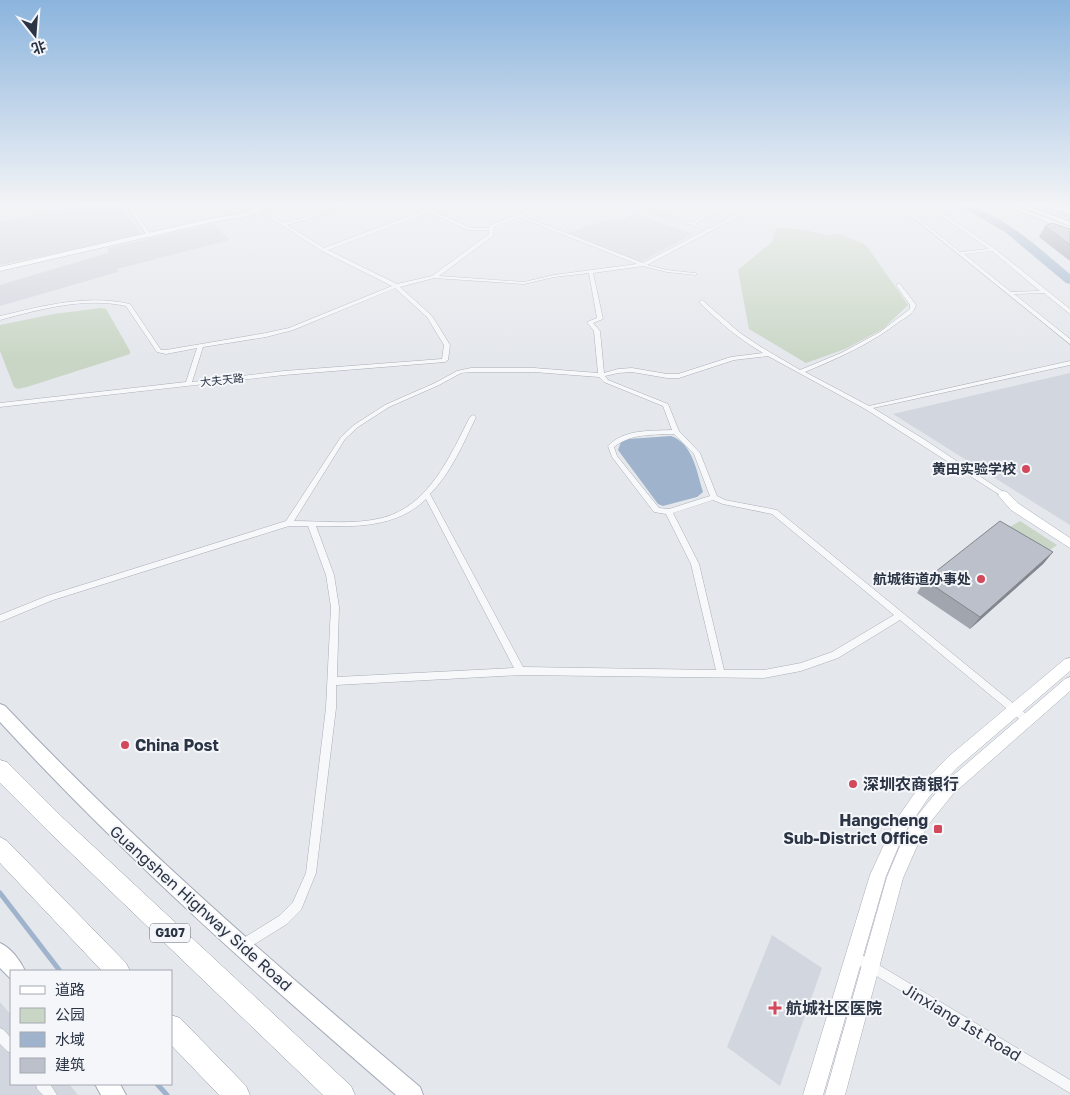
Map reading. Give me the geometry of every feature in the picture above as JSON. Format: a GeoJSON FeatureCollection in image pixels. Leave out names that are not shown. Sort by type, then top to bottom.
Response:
{"type":"FeatureCollection","features":[{"type":"Feature","properties":{"kind":"highway","name":"G107"},"geometry":{"type":"LineString","coordinates":[[0,769],[56,826],[342,1095]]}},
{"type":"Feature","properties":{"kind":"highway"},"geometry":{"type":"LineString","coordinates":[[0,848],[117,970]]}},
{"type":"Feature","properties":{"kind":"highway"},"geometry":{"type":"LineString","coordinates":[[172,1028],[237,1095]]}},
{"type":"Feature","properties":{"kind":"main road","name":"Guangshen Highway Side Road"},"geometry":{"type":"LineString","coordinates":[[0,711],[46,762],[125,841],[239,946],[412,1095]]}},
{"type":"Feature","properties":{"kind":"main road"},"geometry":{"type":"LineString","coordinates":[[0,953],[13,970]]}},
{"type":"Feature","properties":{"kind":"main road"},"geometry":{"type":"LineString","coordinates":[[107,1085],[116,1095]]}},
{"type":"Feature","properties":{"kind":"street"},"geometry":{"type":"LineString","coordinates":[[0,269],[58,257]]}},
{"type":"Feature","properties":{"kind":"street"},"geometry":{"type":"LineString","coordinates":[[338,257],[396,286],[429,316],[447,345],[445,360],[458,372]]}},
{"type":"Feature","properties":{"kind":"street"},"geometry":{"type":"LineString","coordinates":[[434,277],[461,257]]}},
{"type":"Feature","properties":{"kind":"street"},"geometry":{"type":"LineString","coordinates":[[623,257],[667,272],[694,274]]}},
{"type":"Feature","properties":{"kind":"street"},"geometry":{"type":"LineString","coordinates":[[0,318],[40,309],[87,302],[122,303],[128,305],[159,350],[166,352],[291,329],[396,286],[434,277],[524,283],[643,265],[658,257]]}},
{"type":"Feature","properties":{"kind":"street"},"geometry":{"type":"LineString","coordinates":[[965,257],[1070,342]]}},
{"type":"Feature","properties":{"kind":"street"},"geometry":{"type":"LineString","coordinates":[[1002,257],[1070,312]]}},
{"type":"Feature","properties":{"kind":"street"},"geometry":{"type":"LineString","coordinates":[[591,272],[600,319],[590,322],[597,331],[601,375],[606,380],[666,405],[676,432],[697,453],[714,497],[723,502],[774,512],[1020,715]]}},
{"type":"Feature","properties":{"kind":"street"},"geometry":{"type":"LineString","coordinates":[[802,371],[843,354],[882,333],[912,310],[914,305],[898,285]]}},
{"type":"Feature","properties":{"kind":"street"},"geometry":{"type":"LineString","coordinates":[[1012,294],[1044,292]]}},
{"type":"Feature","properties":{"kind":"street"},"geometry":{"type":"LineString","coordinates":[[702,302],[718,321],[740,337],[867,408],[922,441],[1003,495],[1024,505],[1070,535]]}},
{"type":"Feature","properties":{"kind":"street"},"geometry":{"type":"LineString","coordinates":[[188,384],[200,347]]}},
{"type":"Feature","properties":{"kind":"street"},"geometry":{"type":"LineString","coordinates":[[289,523],[343,438],[356,426],[387,406],[438,384],[458,372],[471,370],[526,370],[601,375],[632,370],[667,376],[679,376],[733,358],[770,354]]}},
{"type":"Feature","properties":{"kind":"street","name":"大夫天路"},"geometry":{"type":"LineString","coordinates":[[0,405],[188,384],[445,360]]}},
{"type":"Feature","properties":{"kind":"street"},"geometry":{"type":"LineString","coordinates":[[867,408],[1070,363]]}},
{"type":"Feature","properties":{"kind":"street"},"geometry":{"type":"LineString","coordinates":[[0,619],[50,598],[289,523],[362,522],[392,518],[426,495],[451,462],[473,417]]}},
{"type":"Feature","properties":{"kind":"street"},"geometry":{"type":"LineString","coordinates":[[676,432],[628,435],[617,440],[612,446],[614,456],[657,510],[669,512],[714,497]]}},
{"type":"Feature","properties":{"kind":"street"},"geometry":{"type":"LineString","coordinates":[[426,495],[520,671]]}},
{"type":"Feature","properties":{"kind":"street"},"geometry":{"type":"LineString","coordinates":[[1003,495],[1015,507],[1070,544]]}},
{"type":"Feature","properties":{"kind":"street"},"geometry":{"type":"LineString","coordinates":[[669,512],[695,564],[720,674]]}},
{"type":"Feature","properties":{"kind":"street"},"geometry":{"type":"LineString","coordinates":[[239,946],[283,920],[297,906],[305,892],[312,864],[331,708],[335,607],[330,575],[310,523]]}},
{"type":"Feature","properties":{"kind":"street"},"geometry":{"type":"LineString","coordinates":[[332,681],[520,671],[764,674],[801,667],[835,655],[900,616]]}},
{"type":"Feature","properties":{"kind":"street"},"geometry":{"type":"LineString","coordinates":[[835,1095],[895,877],[912,838],[923,820],[959,779],[1070,663]]}},
{"type":"Feature","properties":{"kind":"street"},"geometry":{"type":"LineString","coordinates":[[813,1095],[878,875],[887,852],[910,810],[952,762],[1070,683]]}},
{"type":"Feature","properties":{"kind":"street","name":"Jinxiang 1st Road"},"geometry":{"type":"LineString","coordinates":[[854,956],[1070,1087]]}},
{"type":"Feature","properties":{"kind":"street"},"geometry":{"type":"LineString","coordinates":[[0,1034],[10,1046]]}},
{"type":"Feature","properties":{"kind":"street"},"geometry":{"type":"LineString","coordinates":[[43,1085],[51,1095]]}},
{"type":"Feature","properties":{"kind":"shaded area"},"geometry":{"type":"Polygon","coordinates":[[[0,257],[37,257],[0,265],[0,257]]]}},
{"type":"Feature","properties":{"kind":"shaded area"},"geometry":{"type":"Polygon","coordinates":[[[94,257],[163,257],[117,269],[118,272],[0,306],[0,285],[94,257]]]}},
{"type":"Feature","properties":{"kind":"shaded area"},"geometry":{"type":"Polygon","coordinates":[[[629,257],[650,257],[641,262],[629,257]]]}},
{"type":"Feature","properties":{"kind":"shaded area","name":"黄田实验学校"},"geometry":{"type":"Polygon","coordinates":[[[1070,373],[1070,525],[893,414],[1070,373]]]}},
{"type":"Feature","properties":{"kind":"shaded area","name":"航城社区医院"},"geometry":{"type":"Polygon","coordinates":[[[772,935],[822,968],[780,1086],[727,1047],[772,935]]]}},
{"type":"Feature","properties":{"kind":"shaded area"},"geometry":{"type":"Polygon","coordinates":[[[0,1002],[10,1014],[10,1085],[70,1085],[78,1095],[0,1095],[0,1002]]]}},
{"type":"Feature","properties":{"kind":"green space"},"geometry":{"type":"Polygon","coordinates":[[[754,257],[874,257],[908,305],[883,329],[845,349],[806,363],[749,329],[738,270],[754,257]]]}},
{"type":"Feature","properties":{"kind":"green space"},"geometry":{"type":"Polygon","coordinates":[[[106,309],[130,354],[27,387],[18,389],[14,387],[0,351],[0,325],[54,314],[106,309]]]}},
{"type":"Feature","properties":{"kind":"green space"},"geometry":{"type":"Polygon","coordinates":[[[1020,521],[1057,545],[1044,554],[1006,529],[1020,521]]]}},
{"type":"Feature","properties":{"kind":"water"},"geometry":{"type":"Polygon","coordinates":[[[671,436],[684,445],[693,459],[703,492],[697,497],[663,506],[658,504],[618,450],[621,442],[628,439],[671,436]]]}},
{"type":"Feature","properties":{"kind":"building","name":"航城街道办事处"},"geometry":{"type":"Polygon","coordinates":[[[1000,521],[1053,552],[980,617],[925,580],[1000,521]]]}},
{"type":"Feature","properties":{"kind":"waterway"},"geometry":{"type":"LineString","coordinates":[[1042,257],[1070,280]]}},
{"type":"Feature","properties":{"kind":"waterway"},"geometry":{"type":"LineString","coordinates":[[0,893],[59,970]]}},
{"type":"Feature","properties":{"kind":"waterway"},"geometry":{"type":"LineString","coordinates":[[158,1085],[167,1095]]}},
{"type":"Feature","properties":{"kind":"place","name":"黄田实验学校"},"geometry":{"type":"Point","coordinates":[1026,469]}},
{"type":"Feature","properties":{"kind":"place","name":"航城街道办事处"},"geometry":{"type":"Point","coordinates":[981,579]}},
{"type":"Feature","properties":{"kind":"place","name":"China Post"},"geometry":{"type":"Point","coordinates":[125,745]}},
{"type":"Feature","properties":{"kind":"place","name":"深圳农商银行"},"geometry":{"type":"Point","coordinates":[853,784]}},
{"type":"Feature","properties":{"kind":"place","name":"Hangcheng Sub-District Office"},"geometry":{"type":"Point","coordinates":[938,829]}},
{"type":"Feature","properties":{"kind":"place","name":"航城社区医院"},"geometry":{"type":"Point","coordinates":[775,1008]}}]}
